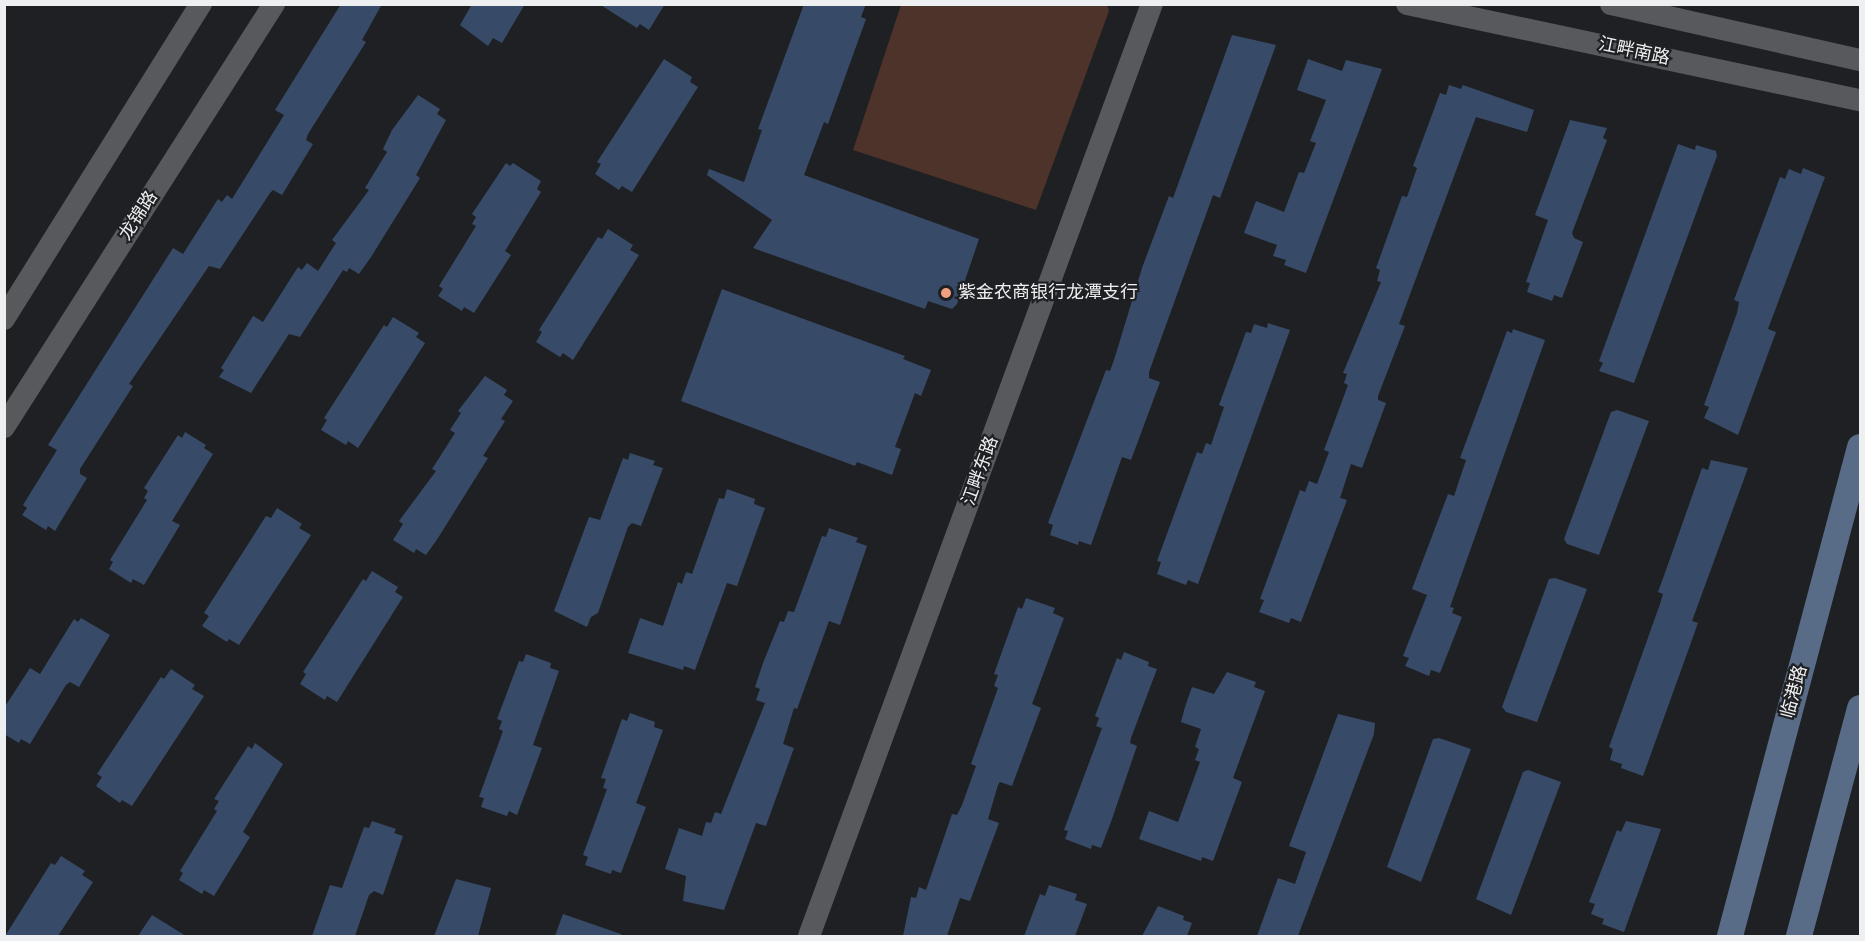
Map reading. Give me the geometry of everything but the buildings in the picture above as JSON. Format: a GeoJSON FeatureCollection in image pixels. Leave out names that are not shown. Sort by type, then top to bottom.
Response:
{"type":"FeatureCollection","features":[{"type":"Feature","properties":{"kind":"main road","name":"临港路"},"geometry":{"type":"LineString","coordinates":[[1730,936],[1860,447]]}},
{"type":"Feature","properties":{"kind":"main road"},"geometry":{"type":"LineString","coordinates":[[1799,936],[1860,708]]}},
{"type":"Feature","properties":{"kind":"street"},"geometry":{"type":"LineString","coordinates":[[4,318],[201,4]]}},
{"type":"Feature","properties":{"kind":"street","name":"龙锦路"},"geometry":{"type":"LineString","coordinates":[[4,427],[274,4]]}},
{"type":"Feature","properties":{"kind":"street","name":"江畔东路"},"geometry":{"type":"LineString","coordinates":[[809,936],[1152,4]]}},
{"type":"Feature","properties":{"kind":"street","name":"江畔南路"},"geometry":{"type":"LineString","coordinates":[[1407,4],[1860,100]]}},
{"type":"Feature","properties":{"kind":"street"},"geometry":{"type":"LineString","coordinates":[[1611,4],[1860,60]]}},
{"type":"Feature","properties":{"kind":"shaded area"},"geometry":{"type":"Polygon","coordinates":[[[901,5],[1107,5],[1109,11],[1036,210],[853,150],[901,5]]]}},
{"type":"Feature","properties":{"kind":"place","name":"紫金农商银行龙潭支行"},"geometry":{"type":"Point","coordinates":[946,293]}}]}
